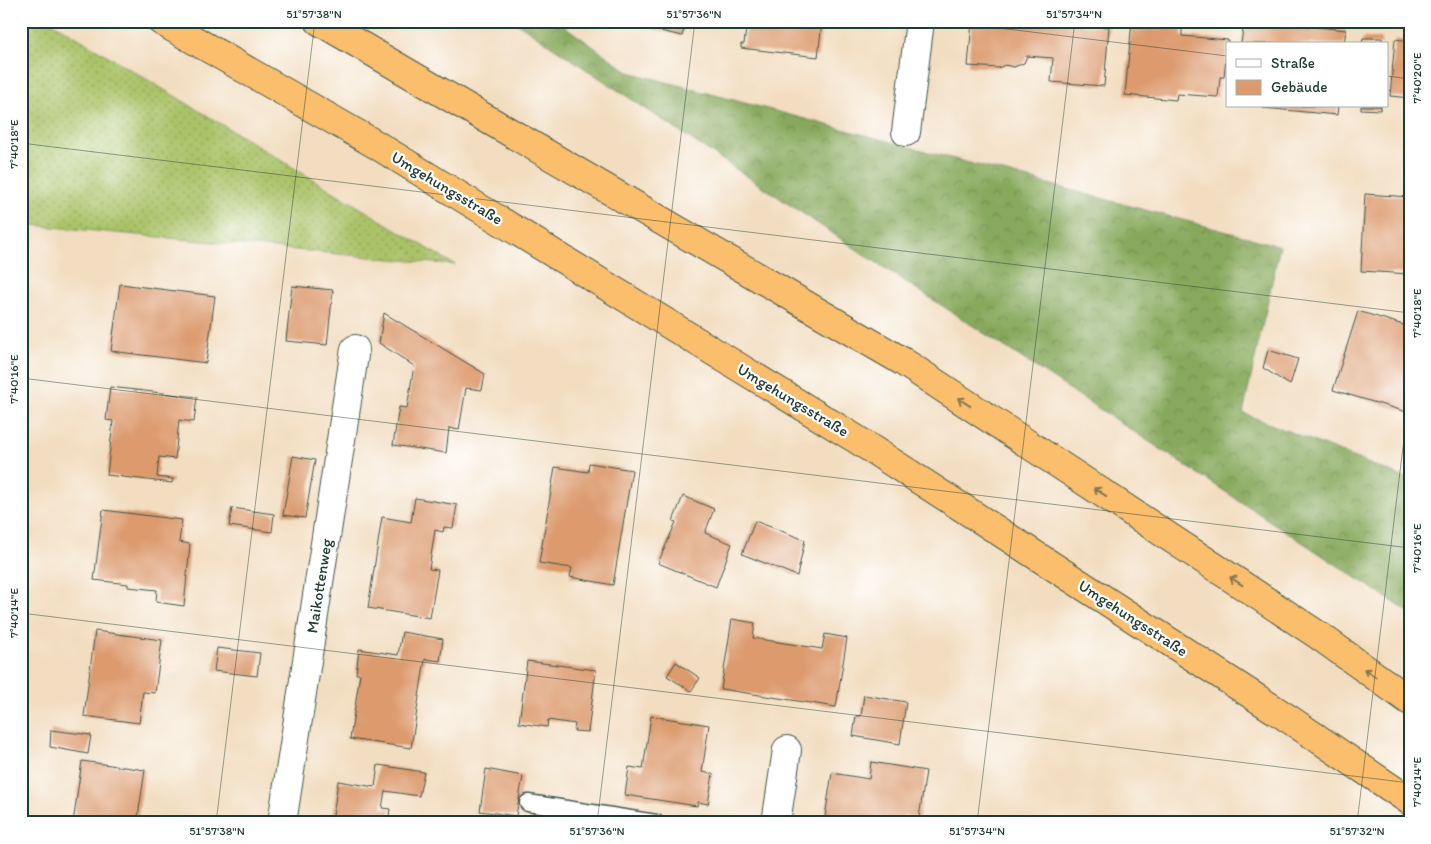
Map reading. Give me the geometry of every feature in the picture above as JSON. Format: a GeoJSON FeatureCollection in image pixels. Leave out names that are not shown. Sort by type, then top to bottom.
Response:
{"type":"FeatureCollection","features":[{"type":"Feature","properties":{"kind":"highway","name":"Umgehungsstraße"},"geometry":{"type":"LineString","coordinates":[[161,21],[375,144],[856,438],[1289,719],[1410,801]]}},
{"type":"Feature","properties":{"kind":"highway"},"geometry":{"type":"LineString","coordinates":[[319,21],[902,361],[1318,635],[1410,701]]}},
{"type":"Feature","properties":{"kind":"street"},"geometry":{"type":"LineString","coordinates":[[906,132],[920,21]]}},
{"type":"Feature","properties":{"kind":"street","name":"Maikottenweg"},"geometry":{"type":"LineString","coordinates":[[282,823],[355,349]]}},
{"type":"Feature","properties":{"kind":"street"},"geometry":{"type":"LineString","coordinates":[[776,823],[787,750]]}},
{"type":"Feature","properties":{"kind":"lane"},"geometry":{"type":"LineString","coordinates":[[528,804],[656,823]]}},
{"type":"Feature","properties":{"kind":"green space"},"geometry":{"type":"Polygon","coordinates":[[[21,21],[50,21],[455,265],[21,224],[21,21]]]}},
{"type":"Feature","properties":{"kind":"green space"},"geometry":{"type":"Polygon","coordinates":[[[514,21],[557,21],[629,72],[1280,246],[1243,413],[1410,480],[1410,613],[865,255],[514,21]]]}},
{"type":"Feature","properties":{"kind":"building"},"geometry":{"type":"Polygon","coordinates":[[[654,21],[686,21],[682,36],[652,29],[654,21]]]}},
{"type":"Feature","properties":{"kind":"building"},"geometry":{"type":"Polygon","coordinates":[[[747,21],[822,21],[818,57],[741,48],[741,44],[744,44],[747,21]]]}},
{"type":"Feature","properties":{"kind":"building"},"geometry":{"type":"Polygon","coordinates":[[[980,21],[1049,21],[1109,27],[1104,86],[1051,82],[1053,58],[1027,56],[1024,63],[1014,67],[1005,65],[998,68],[968,66],[972,22],[980,23],[980,21]]]}},
{"type":"Feature","properties":{"kind":"building"},"geometry":{"type":"Polygon","coordinates":[[[1132,21],[1182,21],[1182,36],[1228,40],[1226,42],[1224,77],[1220,77],[1218,97],[1177,94],[1176,100],[1125,95],[1132,21]]]}},
{"type":"Feature","properties":{"kind":"building"},"geometry":{"type":"Polygon","coordinates":[[[1244,21],[1346,30],[1344,42],[1241,42],[1244,21]]]}},
{"type":"Feature","properties":{"kind":"building"},"geometry":{"type":"Polygon","coordinates":[[[1363,38],[1382,38],[1382,42],[1362,42],[1363,38]]]}},
{"type":"Feature","properties":{"kind":"building"},"geometry":{"type":"Polygon","coordinates":[[[1395,39],[1410,41],[1410,98],[1390,96],[1395,39]]]}},
{"type":"Feature","properties":{"kind":"building"},"geometry":{"type":"Polygon","coordinates":[[[1263,108],[1338,108],[1337,115],[1263,108]]]}},
{"type":"Feature","properties":{"kind":"building"},"geometry":{"type":"Polygon","coordinates":[[[1361,108],[1380,108],[1380,110],[1361,108]]]}},
{"type":"Feature","properties":{"kind":"building"},"geometry":{"type":"Polygon","coordinates":[[[1365,194],[1410,197],[1410,274],[1361,271],[1365,194]]]}},
{"type":"Feature","properties":{"kind":"building"},"geometry":{"type":"Polygon","coordinates":[[[120,284],[215,296],[206,363],[111,351],[120,284]]]}},
{"type":"Feature","properties":{"kind":"building"},"geometry":{"type":"Polygon","coordinates":[[[1408,285],[1410,285],[1410,308],[1407,307],[1408,285]]]}},
{"type":"Feature","properties":{"kind":"building"},"geometry":{"type":"Polygon","coordinates":[[[292,286],[333,290],[327,345],[286,341],[292,286]]]}},
{"type":"Feature","properties":{"kind":"building"},"geometry":{"type":"Polygon","coordinates":[[[1358,311],[1410,327],[1410,413],[1333,390],[1358,311]]]}},
{"type":"Feature","properties":{"kind":"building"},"geometry":{"type":"Polygon","coordinates":[[[384,313],[485,374],[482,390],[466,388],[459,430],[449,428],[446,453],[393,445],[399,407],[407,408],[414,366],[379,343],[384,313]]]}},
{"type":"Feature","properties":{"kind":"building"},"geometry":{"type":"Polygon","coordinates":[[[1268,350],[1298,359],[1290,385],[1263,368],[1268,350]]]}},
{"type":"Feature","properties":{"kind":"building"},"geometry":{"type":"Polygon","coordinates":[[[110,387],[197,397],[194,422],[179,420],[175,459],[159,457],[157,477],[173,479],[172,483],[107,475],[113,421],[106,420],[110,387]]]}},
{"type":"Feature","properties":{"kind":"building"},"geometry":{"type":"Polygon","coordinates":[[[293,456],[315,460],[305,518],[283,515],[293,456]]]}},
{"type":"Feature","properties":{"kind":"building"},"geometry":{"type":"Polygon","coordinates":[[[589,463],[632,470],[613,585],[570,577],[572,568],[539,563],[555,467],[588,472],[589,463]]]}},
{"type":"Feature","properties":{"kind":"building"},"geometry":{"type":"Polygon","coordinates":[[[683,496],[714,509],[705,533],[732,544],[716,587],[658,563],[676,522],[673,521],[683,496]]]}},
{"type":"Feature","properties":{"kind":"building"},"geometry":{"type":"Polygon","coordinates":[[[415,498],[457,505],[453,528],[444,527],[443,532],[435,530],[429,569],[438,570],[430,618],[368,608],[382,517],[411,522],[415,498]]]}},
{"type":"Feature","properties":{"kind":"building"},"geometry":{"type":"Polygon","coordinates":[[[232,508],[274,514],[272,532],[229,526],[232,508]]]}},
{"type":"Feature","properties":{"kind":"building"},"geometry":{"type":"Polygon","coordinates":[[[103,510],[182,520],[179,542],[190,544],[184,606],[156,602],[157,590],[128,587],[128,584],[94,580],[103,510]]]}},
{"type":"Feature","properties":{"kind":"building"},"geometry":{"type":"Polygon","coordinates":[[[755,521],[805,540],[797,576],[742,554],[755,521]]]}},
{"type":"Feature","properties":{"kind":"building"},"geometry":{"type":"Polygon","coordinates":[[[732,619],[755,623],[753,638],[822,649],[825,634],[847,638],[836,707],[721,689],[732,619]]]}},
{"type":"Feature","properties":{"kind":"building"},"geometry":{"type":"Polygon","coordinates":[[[95,631],[162,640],[155,693],[143,692],[139,723],[84,716],[95,631]]]}},
{"type":"Feature","properties":{"kind":"building"},"geometry":{"type":"Polygon","coordinates":[[[402,632],[443,639],[440,661],[425,659],[411,748],[350,739],[360,674],[356,674],[359,649],[398,655],[402,632]]]}},
{"type":"Feature","properties":{"kind":"building"},"geometry":{"type":"Polygon","coordinates":[[[217,648],[260,653],[257,676],[214,671],[217,648]]]}},
{"type":"Feature","properties":{"kind":"building"},"geometry":{"type":"Polygon","coordinates":[[[527,661],[596,670],[588,732],[574,731],[575,724],[548,720],[547,727],[519,723],[527,661]]]}},
{"type":"Feature","properties":{"kind":"building"},"geometry":{"type":"Polygon","coordinates":[[[676,662],[700,678],[691,691],[667,676],[676,662]]]}},
{"type":"Feature","properties":{"kind":"building"},"geometry":{"type":"Polygon","coordinates":[[[864,695],[906,702],[900,744],[853,736],[856,716],[861,716],[864,695]]]}},
{"type":"Feature","properties":{"kind":"building"},"geometry":{"type":"Polygon","coordinates":[[[651,716],[709,725],[702,772],[713,774],[708,804],[698,802],[697,806],[625,795],[629,767],[643,769],[651,716]]]}},
{"type":"Feature","properties":{"kind":"building"},"geometry":{"type":"Polygon","coordinates":[[[51,730],[91,735],[88,754],[50,747],[51,730]]]}},
{"type":"Feature","properties":{"kind":"building"},"geometry":{"type":"Polygon","coordinates":[[[82,761],[145,770],[137,823],[73,823],[82,761]]]}},
{"type":"Feature","properties":{"kind":"building"},"geometry":{"type":"Polygon","coordinates":[[[871,762],[926,771],[919,818],[903,815],[901,823],[824,823],[832,773],[869,779],[871,762]]]}},
{"type":"Feature","properties":{"kind":"building"},"geometry":{"type":"Polygon","coordinates":[[[378,765],[424,772],[419,796],[385,791],[382,808],[390,809],[388,823],[332,823],[338,781],[375,787],[378,765]]]}},
{"type":"Feature","properties":{"kind":"building"},"geometry":{"type":"Polygon","coordinates":[[[486,769],[523,776],[516,816],[480,811],[486,769]]]}}]}
